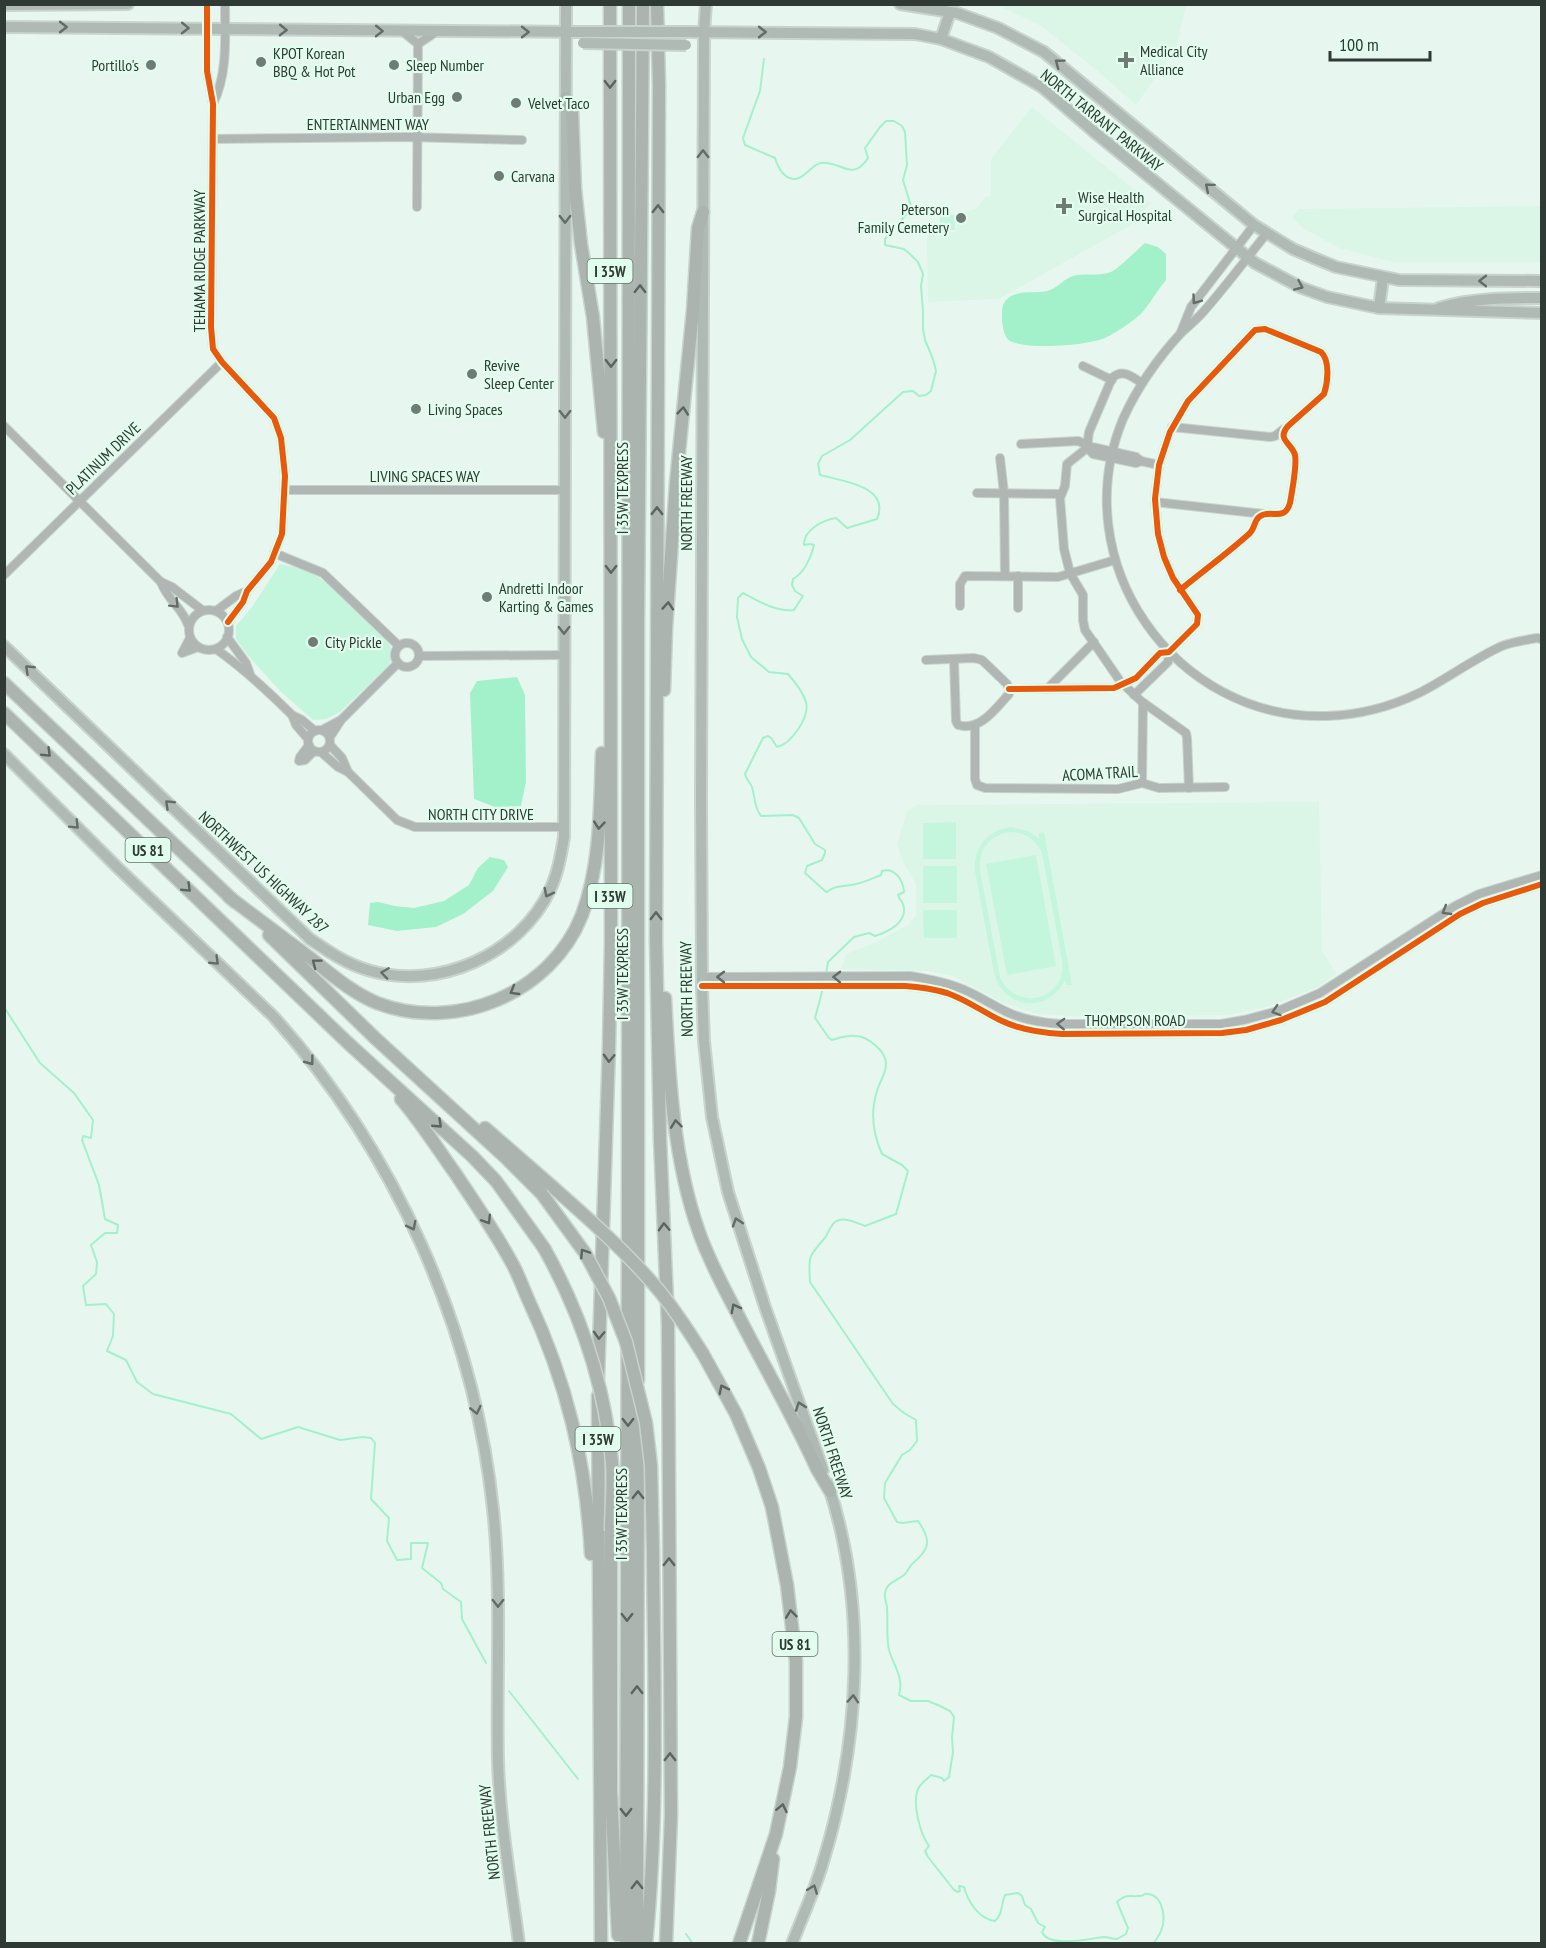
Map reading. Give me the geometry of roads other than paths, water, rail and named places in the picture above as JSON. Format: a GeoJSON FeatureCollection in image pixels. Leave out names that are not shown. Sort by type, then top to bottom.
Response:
{"type":"FeatureCollection","features":[{"type":"Feature","properties":{"kind":"highway","name":"I 35W"},"geometry":{"type":"LineString","coordinates":[[601,1944],[598,1357],[611,945],[610,4]]}},
{"type":"Feature","properties":{"kind":"highway","name":"I 35W TEXPRESS"},"geometry":{"type":"LineString","coordinates":[[626,1944],[629,4]]}},
{"type":"Feature","properties":{"kind":"highway","name":"I 35W TEXPRESS"},"geometry":{"type":"LineString","coordinates":[[637,1944],[638,599],[643,4]]}},
{"type":"Feature","properties":{"kind":"highway","name":"NORTH FREEWAY"},"geometry":{"type":"LineString","coordinates":[[657,4],[659,85],[656,940],[660,1139],[668,1337],[671,1815],[666,1944]]}},
{"type":"Feature","properties":{"kind":"highway"},"geometry":{"type":"LineString","coordinates":[[566,98],[572,110],[575,189],[593,317],[604,435],[604,522],[611,538]]}},
{"type":"Feature","properties":{"kind":"highway"},"geometry":{"type":"LineString","coordinates":[[656,789],[662,777],[666,628],[676,483],[693,310],[698,228],[703,212]]}},
{"type":"Feature","properties":{"kind":"highway"},"geometry":{"type":"LineString","coordinates":[[229,897],[354,991],[378,1003],[402,1009],[445,1013],[472,1009],[497,1000],[542,972],[556,958],[581,917],[594,865],[600,812],[605,613],[610,600]]}},
{"type":"Feature","properties":{"kind":"highway","name":"US 81"},"geometry":{"type":"LineString","coordinates":[[4,683],[351,1016],[404,1056],[599,1228],[652,1282],[704,1354],[736,1414],[759,1468],[772,1507],[787,1585],[796,1661],[796,1717],[790,1767],[776,1834],[739,1944]]}},
{"type":"Feature","properties":{"kind":"highway","name":"US 81"},"geometry":{"type":"LineString","coordinates":[[4,713],[348,1043]]}},
{"type":"Feature","properties":{"kind":"highway"},"geometry":{"type":"LineString","coordinates":[[656,940],[662,950],[669,1068],[677,1133],[687,1190],[699,1232],[717,1275],[830,1491]]}},
{"type":"Feature","properties":{"kind":"highway"},"geometry":{"type":"LineString","coordinates":[[351,1016],[505,1157],[542,1194],[585,1253],[609,1298],[626,1342],[646,1423],[651,1466],[655,1799],[651,1896],[646,1944]]}},
{"type":"Feature","properties":{"kind":"highway"},"geometry":{"type":"LineString","coordinates":[[348,1043],[418,1119],[487,1220],[514,1268],[548,1345],[569,1408],[585,1482],[591,1557],[590,1661],[598,1685]]}},
{"type":"Feature","properties":{"kind":"highway"},"geometry":{"type":"LineString","coordinates":[[348,1043],[472,1156],[502,1189],[544,1248],[576,1314],[588,1347],[602,1397],[612,1465],[611,1792],[619,1944]]}},
{"type":"Feature","properties":{"kind":"highway"},"geometry":{"type":"LineString","coordinates":[[758,1944],[769,1891],[776,1834]]}},
{"type":"Feature","properties":{"kind":"main road"},"geometry":{"type":"LineString","coordinates":[[4,5],[128,4]]}},
{"type":"Feature","properties":{"kind":"main road"},"geometry":{"type":"LineString","coordinates":[[564,832],[566,4]]}},
{"type":"Feature","properties":{"kind":"main road","name":"NORTH FREEWAY"},"geometry":{"type":"LineString","coordinates":[[706,4],[703,212],[702,982],[704,1041],[712,1117],[728,1192],[765,1307],[830,1491],[841,1535],[854,1627],[852,1716],[838,1808],[822,1864],[792,1944]]}},
{"type":"Feature","properties":{"kind":"main road","name":"NORTH TARRANT PARKWAY"},"geometry":{"type":"LineString","coordinates":[[900,4],[950,12],[998,28],[1044,52],[1254,225],[1293,249],[1336,267],[1383,278],[1416,281],[1542,281]]}},
{"type":"Feature","properties":{"kind":"main road"},"geometry":{"type":"LineString","coordinates":[[941,39],[950,12]]}},
{"type":"Feature","properties":{"kind":"main road","name":"NORTH TARRANT PARKWAY"},"geometry":{"type":"LineString","coordinates":[[4,27],[566,32],[582,38],[688,32],[915,34],[941,39],[989,57],[1042,87],[1235,247],[1278,276],[1302,288],[1327,297],[1379,308],[1542,313]]}},
{"type":"Feature","properties":{"kind":"main road"},"geometry":{"type":"LineString","coordinates":[[566,53],[582,38],[687,45],[697,47],[704,53]]}},
{"type":"Feature","properties":{"kind":"main road"},"geometry":{"type":"LineString","coordinates":[[1379,308],[1383,278]]}},
{"type":"Feature","properties":{"kind":"main road"},"geometry":{"type":"LineString","coordinates":[[1430,311],[1452,304],[1506,298],[1542,298]]}},
{"type":"Feature","properties":{"kind":"main road","name":"NORTHWEST US HIGHWAY 287"},"geometry":{"type":"LineString","coordinates":[[4,646],[310,939],[338,958],[371,971],[411,977],[450,971],[484,958],[511,940],[535,916],[550,891],[560,865],[564,832]]}},
{"type":"Feature","properties":{"kind":"main road","name":"NORTH FREEWAY"},"geometry":{"type":"LineString","coordinates":[[4,754],[117,867],[273,1016],[297,1043],[368,1143],[417,1234],[458,1341],[470,1383],[486,1458],[495,1526],[498,1588],[500,1789],[505,1845],[519,1944]]}},
{"type":"Feature","properties":{"kind":"street","name":"TEHAMA RIDGE PARKWAY"},"geometry":{"type":"LineString","coordinates":[[207,4],[207,71],[213,104],[211,327],[213,349],[222,362],[274,418],[281,438],[285,490],[282,534],[271,562],[247,591],[243,602],[228,622]]}},
{"type":"Feature","properties":{"kind":"street","name":"TEHAMA RIDGE PARKWAY"},"geometry":{"type":"LineString","coordinates":[[213,104],[223,75],[225,4]]}},
{"type":"Feature","properties":{"kind":"street"},"geometry":{"type":"LineString","coordinates":[[402,31],[418,44]]}},
{"type":"Feature","properties":{"kind":"street"},"geometry":{"type":"LineString","coordinates":[[418,44],[436,32]]}},
{"type":"Feature","properties":{"kind":"street"},"geometry":{"type":"LineString","coordinates":[[417,207],[418,44]]}},
{"type":"Feature","properties":{"kind":"street","name":"ENTERTAINMENT WAY"},"geometry":{"type":"LineString","coordinates":[[213,139],[418,137],[522,140]]}},
{"type":"Feature","properties":{"kind":"street"},"geometry":{"type":"LineString","coordinates":[[1181,334],[1191,307],[1254,225]]}},
{"type":"Feature","properties":{"kind":"street"},"geometry":{"type":"LineString","coordinates":[[1266,233],[1142,383],[1128,409],[1112,455],[1107,512],[1115,560],[1138,612],[1169,652],[1201,679],[1253,705],[1285,713],[1328,716],[1361,712],[1399,702],[1502,646],[1540,637]]}},
{"type":"Feature","properties":{"kind":"street"},"geometry":{"type":"LineString","coordinates":[[1134,695],[1168,662],[1169,652],[1195,627],[1198,621],[1197,613],[1180,590],[1168,567],[1156,523],[1155,502],[1159,465],[1172,427],[1188,401],[1253,331],[1265,329],[1319,351],[1326,358],[1324,394],[1275,436],[1172,427]]}},
{"type":"Feature","properties":{"kind":"street","name":"PLATINUM DRIVE"},"geometry":{"type":"LineString","coordinates":[[4,575],[222,362]]}},
{"type":"Feature","properties":{"kind":"street"},"geometry":{"type":"LineString","coordinates":[[1083,366],[1112,380]]}},
{"type":"Feature","properties":{"kind":"street"},"geometry":{"type":"LineString","coordinates":[[1142,383],[1125,373],[1117,374],[1112,380],[1089,432],[1087,448],[1067,464],[1065,486],[1060,494],[1062,535],[1070,573],[1083,595],[1085,630],[1123,684],[1143,703],[1186,733],[1189,788]]}},
{"type":"Feature","properties":{"kind":"street"},"geometry":{"type":"LineString","coordinates":[[4,426],[161,582],[172,587],[202,610]]}},
{"type":"Feature","properties":{"kind":"street"},"geometry":{"type":"LineString","coordinates":[[1155,502],[1268,514],[1283,513],[1288,510],[1290,503],[1295,457],[1284,438],[1284,432],[1288,426]]}},
{"type":"Feature","properties":{"kind":"street"},"geometry":{"type":"LineString","coordinates":[[1021,444],[1076,440],[1083,443],[1093,454],[1112,455],[1136,463],[1141,461],[1159,465]]}},
{"type":"Feature","properties":{"kind":"street"},"geometry":{"type":"LineString","coordinates":[[1000,458],[1004,493],[1005,576]]}},
{"type":"Feature","properties":{"kind":"street","name":"LIVING SPACES WAY"},"geometry":{"type":"LineString","coordinates":[[285,490],[565,490]]}},
{"type":"Feature","properties":{"kind":"street"},"geometry":{"type":"LineString","coordinates":[[977,493],[1060,494]]}},
{"type":"Feature","properties":{"kind":"street"},"geometry":{"type":"LineString","coordinates":[[1180,590],[1251,532],[1259,517],[1268,514]]}},
{"type":"Feature","properties":{"kind":"street"},"geometry":{"type":"LineString","coordinates":[[274,553],[323,573],[399,646]]}},
{"type":"Feature","properties":{"kind":"street"},"geometry":{"type":"LineString","coordinates":[[960,606],[960,584],[965,576],[1058,576],[1115,560]]}},
{"type":"Feature","properties":{"kind":"street"},"geometry":{"type":"LineString","coordinates":[[1018,576],[1018,608]]}},
{"type":"Feature","properties":{"kind":"street"},"geometry":{"type":"LineString","coordinates":[[161,582],[166,595],[184,613],[190,638],[198,647],[204,650],[216,649],[227,638],[228,622],[216,610],[202,610],[188,625]]}},
{"type":"Feature","properties":{"kind":"street","name":"TEHAMA RIDGE PARKWAY"},"geometry":{"type":"LineString","coordinates":[[216,610],[247,591]]}},
{"type":"Feature","properties":{"kind":"street"},"geometry":{"type":"LineString","coordinates":[[190,638],[182,653],[198,647]]}},
{"type":"Feature","properties":{"kind":"street","name":"NORTH CITY DRIVE"},"geometry":{"type":"LineString","coordinates":[[227,638],[246,663],[250,674]]}},
{"type":"Feature","properties":{"kind":"street"},"geometry":{"type":"LineString","coordinates":[[1047,689],[1094,642]]}},
{"type":"Feature","properties":{"kind":"street"},"geometry":{"type":"LineString","coordinates":[[406,643],[414,645],[419,656],[416,664],[409,667],[398,663],[395,652],[399,646],[406,643]]}},
{"type":"Feature","properties":{"kind":"street","name":"NORTH CITY DRIVE"},"geometry":{"type":"LineString","coordinates":[[216,649],[250,674],[292,715],[330,741],[342,758],[348,772]]}},
{"type":"Feature","properties":{"kind":"street"},"geometry":{"type":"LineString","coordinates":[[1009,689],[1114,688],[1140,674],[1160,653],[1169,652]]}},
{"type":"Feature","properties":{"kind":"street"},"geometry":{"type":"LineString","coordinates":[[419,656],[564,655]]}},
{"type":"Feature","properties":{"kind":"street"},"geometry":{"type":"LineString","coordinates":[[926,660],[974,658],[982,660],[1007,684],[1009,694],[975,726],[964,727],[958,725],[956,721],[954,660]]}},
{"type":"Feature","properties":{"kind":"street"},"geometry":{"type":"LineString","coordinates":[[313,747],[330,741],[341,720],[398,663]]}},
{"type":"Feature","properties":{"kind":"street"},"geometry":{"type":"LineString","coordinates":[[1140,674],[1148,682]]}},
{"type":"Feature","properties":{"kind":"street"},"geometry":{"type":"LineString","coordinates":[[1142,783],[1143,703]]}},
{"type":"Feature","properties":{"kind":"street","name":"NORTH CITY DRIVE"},"geometry":{"type":"LineString","coordinates":[[292,715],[296,725],[313,747],[348,772],[397,820],[415,827],[564,832]]}},
{"type":"Feature","properties":{"kind":"street"},"geometry":{"type":"LineString","coordinates":[[313,747],[318,731],[341,720]]}},
{"type":"Feature","properties":{"kind":"street","name":"ACOMA TRAIL"},"geometry":{"type":"LineString","coordinates":[[975,726],[975,779],[977,785],[985,788],[1118,789],[1142,783],[1159,788],[1225,788]]}},
{"type":"Feature","properties":{"kind":"street","name":"THOMPSON ROAD"},"geometry":{"type":"LineString","coordinates":[[702,982],[799,976],[910,976],[933,979],[959,988],[1023,1019],[1050,1024],[1209,1024],[1244,1020],[1299,1003],[1329,987],[1426,923],[1479,894],[1542,876]]}},
{"type":"Feature","properties":{"kind":"street","name":"THOMPSON ROAD"},"geometry":{"type":"LineString","coordinates":[[702,982],[788,986],[905,986],[931,989],[956,997],[1020,1028],[1049,1033],[1209,1034],[1246,1030],[1281,1020],[1333,997],[1431,931],[1483,903],[1542,884]]}},
{"type":"Feature","properties":{"kind":"street"},"geometry":{"type":"LineString","coordinates":[[1479,894],[1483,903]]}},
{"type":"Feature","properties":{"kind":"street"},"geometry":{"type":"LineString","coordinates":[[787,977],[788,986]]}},
{"type":"Feature","properties":{"kind":"street"},"geometry":{"type":"LineString","coordinates":[[1329,987],[1333,997]]}},
{"type":"Feature","properties":{"kind":"street"},"geometry":{"type":"LineString","coordinates":[[956,997],[959,988]]}},
{"type":"Feature","properties":{"kind":"street"},"geometry":{"type":"LineString","coordinates":[[1087,1024],[1087,1034]]}},
{"type":"Feature","properties":{"kind":"street"},"geometry":{"type":"LineString","coordinates":[[1209,1024],[1209,1034]]}},
{"type":"Feature","properties":{"kind":"waterway"},"geometry":{"type":"LineString","coordinates":[[764,59],[760,91],[743,138],[745,145],[775,158],[782,173],[790,178],[800,178],[821,163],[834,164],[851,170],[857,169],[868,158],[865,148],[886,121],[894,121],[902,126],[905,132],[907,165],[903,180],[911,206],[885,239],[885,245],[904,249],[918,262],[923,274],[921,286],[923,329],[936,371],[931,391],[926,395],[919,396],[913,391],[903,392],[850,440],[822,456],[818,464],[820,475],[851,483],[871,492],[877,499],[879,508],[877,519],[847,528],[836,518],[825,521],[810,531],[804,545],[814,545],[811,555],[804,569],[793,579],[792,585],[795,591],[803,596],[794,610],[774,608],[743,593],[738,598],[737,617],[742,639],[751,657],[769,672],[788,674],[806,702],[802,722],[788,741],[777,747],[768,736],[763,738],[745,774],[752,787],[759,813],[761,816],[793,815],[799,818],[815,844],[825,850],[822,860],[807,866],[805,873],[825,891],[863,882],[887,870],[898,876],[903,887],[904,892],[898,895],[904,910],[900,921],[891,929],[875,936],[869,933],[854,937],[828,962],[826,974]]}},
{"type":"Feature","properties":{"kind":"waterway"},"geometry":{"type":"LineString","coordinates":[[823,988],[815,1018],[829,1038],[832,1040],[849,1036],[860,1037],[875,1045],[883,1055],[886,1068],[878,1088],[873,1115],[876,1139],[882,1154],[908,1171],[896,1214],[865,1226],[851,1221],[838,1220],[814,1250],[809,1267],[810,1282],[893,1404],[916,1420],[917,1441],[910,1450],[902,1455],[885,1483],[884,1498],[897,1522],[918,1521],[926,1534],[927,1544],[926,1549],[905,1574],[887,1587],[885,1596],[888,1645],[899,1677],[899,1695],[911,1701],[928,1701],[950,1711],[954,1717],[953,1752],[949,1777],[944,1781],[942,1778],[931,1775],[920,1785],[916,1795],[918,1818],[929,1846],[925,1851],[954,1890],[958,1892],[960,1891],[959,1886],[964,1887],[971,1904],[984,1917],[995,1921],[1001,1912],[1005,1895],[1018,1893],[1022,1896],[1025,1905],[1031,1909],[1038,1923],[1045,1927],[1042,1932],[1052,1940],[1079,1941],[1103,1937],[1117,1939],[1126,1934],[1128,1928],[1117,1902],[1128,1896],[1147,1894],[1154,1896],[1161,1904],[1163,1926],[1153,1944]]}},
{"type":"Feature","properties":{"kind":"waterway"},"geometry":{"type":"LineString","coordinates":[[4,1007],[40,1063],[74,1093],[93,1120],[91,1138],[83,1136],[82,1140],[99,1185],[105,1219],[118,1225],[117,1233],[105,1233],[91,1245],[97,1262],[96,1274],[83,1286],[86,1305],[106,1304],[114,1314],[113,1336],[107,1351],[126,1360],[137,1382],[153,1394],[231,1414],[261,1439],[298,1427],[340,1440],[371,1438],[375,1443],[371,1499],[389,1518],[387,1541],[397,1560],[411,1559],[411,1543],[428,1543],[422,1568],[441,1583],[443,1589],[461,1602],[462,1619],[486,1663]]}},
{"type":"Feature","properties":{"kind":"waterway"},"geometry":{"type":"LineString","coordinates":[[509,1691],[578,1779]]}},
{"type":"Feature","properties":{"kind":"waterway"},"geometry":{"type":"LineString","coordinates":[[686,1934],[693,1944]]}},
{"type":"Feature","properties":{"kind":"place","name":"Medical City Alliance"},"geometry":{"type":"Point","coordinates":[1126,60]}},
{"type":"Feature","properties":{"kind":"place","name":"KPOT Korean BBQ & Hot Pot"},"geometry":{"type":"Point","coordinates":[261,62]}},
{"type":"Feature","properties":{"kind":"place","name":"Portillo's"},"geometry":{"type":"Point","coordinates":[151,65]}},
{"type":"Feature","properties":{"kind":"place","name":"Sleep Number"},"geometry":{"type":"Point","coordinates":[394,65]}},
{"type":"Feature","properties":{"kind":"place","name":"Urban Egg"},"geometry":{"type":"Point","coordinates":[457,97]}},
{"type":"Feature","properties":{"kind":"place","name":"Velvet Taco"},"geometry":{"type":"Point","coordinates":[516,103]}},
{"type":"Feature","properties":{"kind":"place","name":"Carvana"},"geometry":{"type":"Point","coordinates":[499,176]}},
{"type":"Feature","properties":{"kind":"place","name":"Wise Health Surgical Hospital"},"geometry":{"type":"Point","coordinates":[1064,206]}},
{"type":"Feature","properties":{"kind":"place","name":"Peterson Family Cemetery"},"geometry":{"type":"Point","coordinates":[961,218]}},
{"type":"Feature","properties":{"kind":"place","name":"Revive Sleep Center"},"geometry":{"type":"Point","coordinates":[472,374]}},
{"type":"Feature","properties":{"kind":"place","name":"Living Spaces"},"geometry":{"type":"Point","coordinates":[416,409]}},
{"type":"Feature","properties":{"kind":"place","name":"Andretti Indoor Karting & Games"},"geometry":{"type":"Point","coordinates":[487,597]}},
{"type":"Feature","properties":{"kind":"place","name":"City Pickle"},"geometry":{"type":"Point","coordinates":[313,642]}}]}
